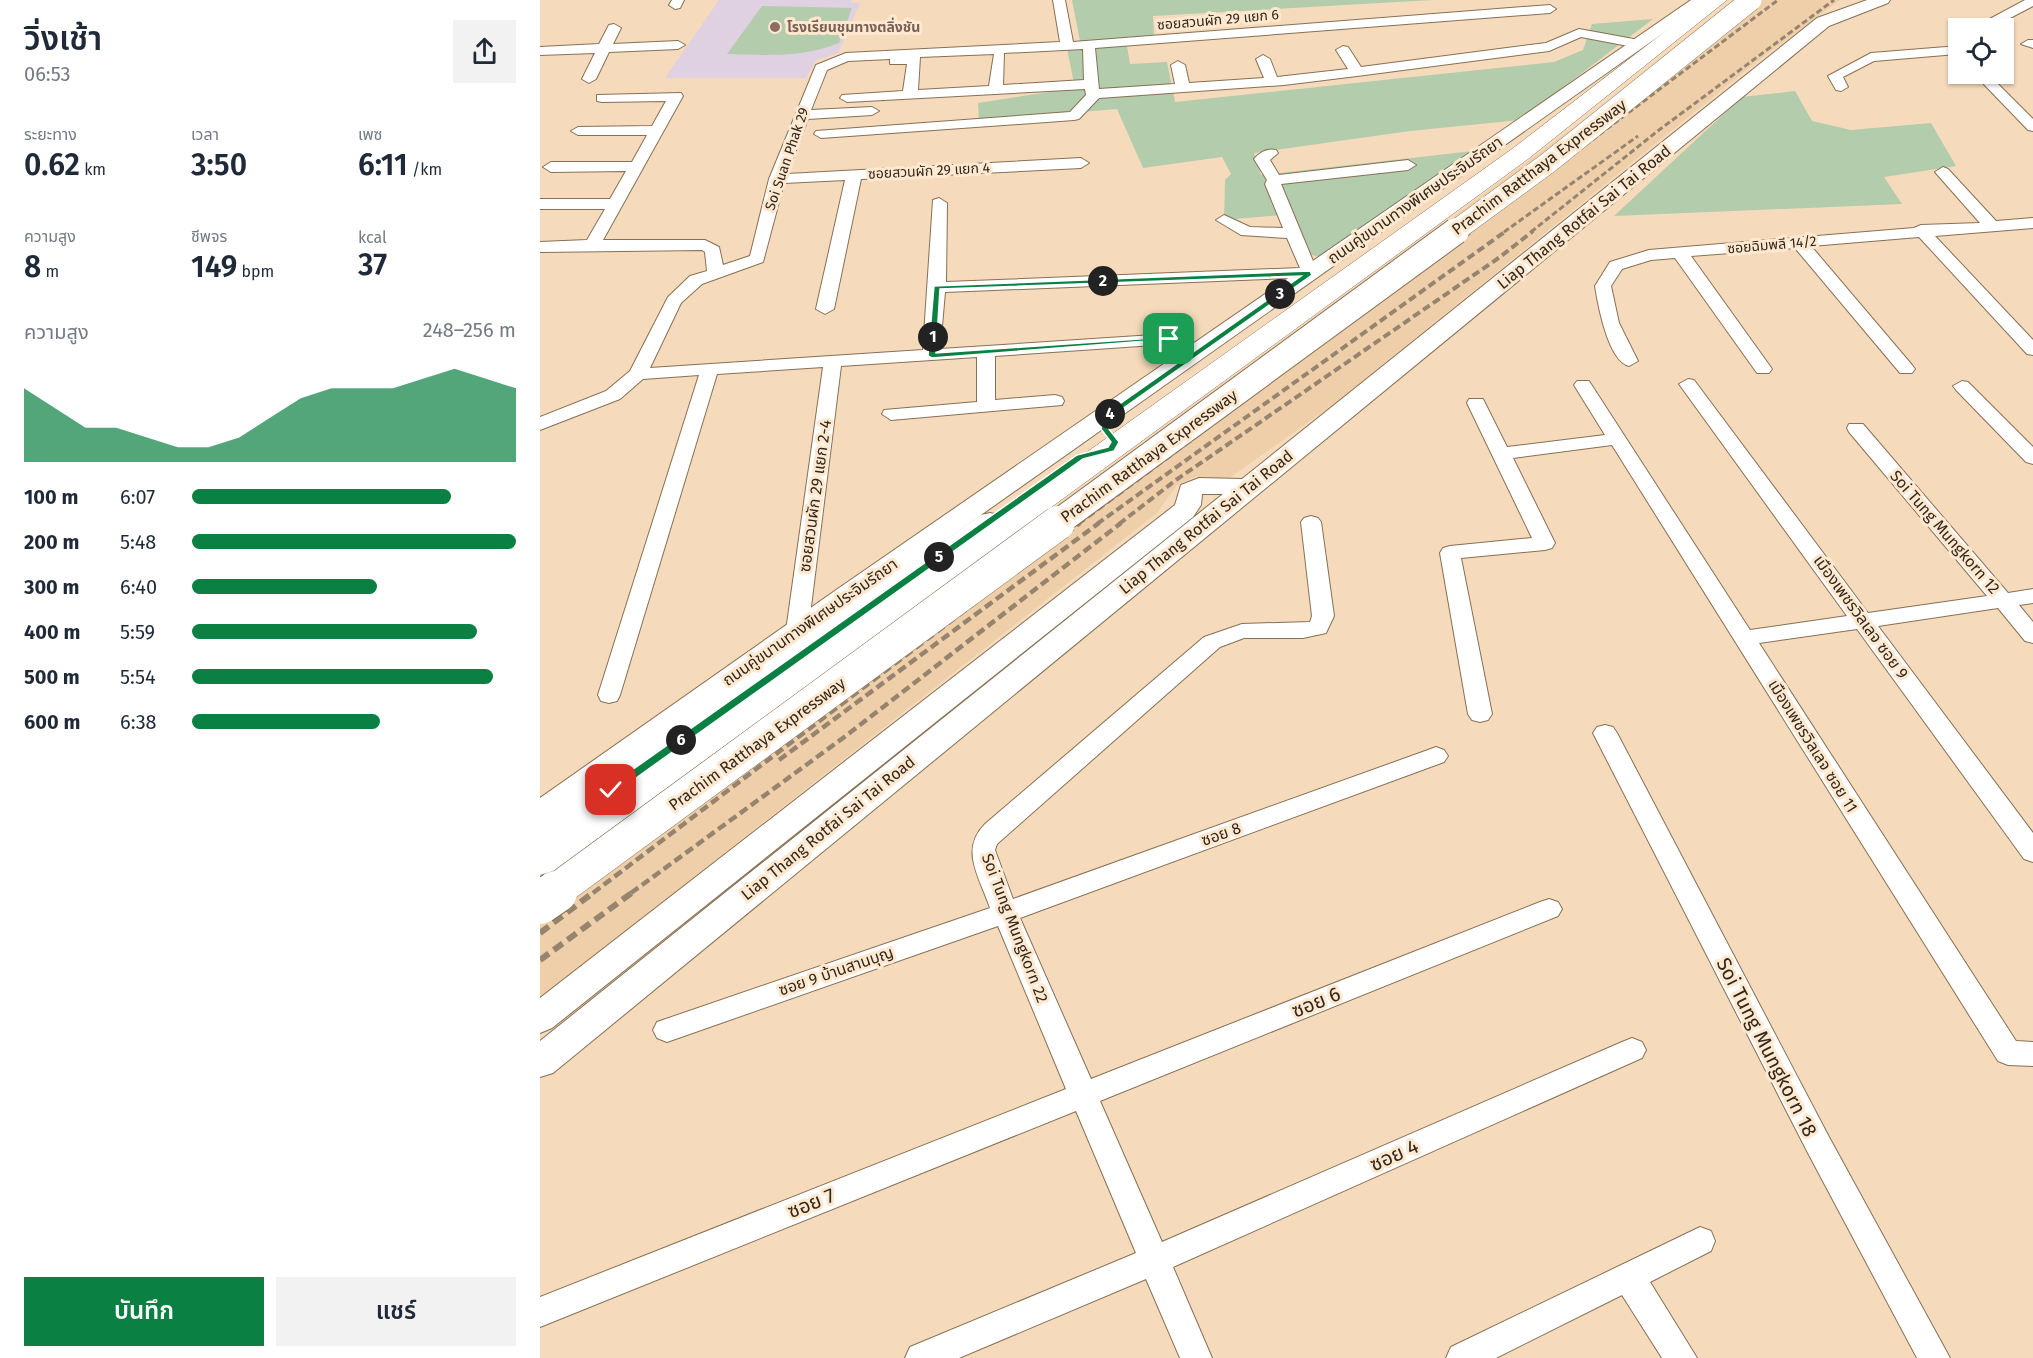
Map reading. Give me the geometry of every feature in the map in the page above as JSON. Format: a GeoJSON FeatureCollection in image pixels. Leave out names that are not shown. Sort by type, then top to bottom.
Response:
{"type":"FeatureCollection","features":[{"type":"Feature","properties":{"kind":"highway","name":"Prachim Ratthaya Expressway"},"geometry":{"type":"LineString","coordinates":[[540,861],[1520,154],[1718,0]]}},
{"type":"Feature","properties":{"kind":"highway","name":"Prachim Ratthaya Expressway"},"geometry":{"type":"LineString","coordinates":[[540,903],[1548,163],[1750,0]]}},
{"type":"Feature","properties":{"kind":"main road","name":"ถนนคู่ขนานทางพิเศษประจิมรัถยา"},"geometry":{"type":"LineString","coordinates":[[540,814],[797,631],[1702,0]]}},
{"type":"Feature","properties":{"kind":"main road","name":"Liap Thang Rotfai Sai Tai Road"},"geometry":{"type":"LineString","coordinates":[[540,1062],[1823,22],[1882,0]]}},
{"type":"Feature","properties":{"kind":"main road"},"geometry":{"type":"LineString","coordinates":[[540,841],[1080,457],[1111,449],[1115,442],[1105,429],[1107,416]]}},
{"type":"Feature","properties":{"kind":"main road"},"geometry":{"type":"LineString","coordinates":[[540,1018],[1184,511],[1188,505],[1190,490],[1199,486],[1248,487]]}},
{"type":"Feature","properties":{"kind":"street"},"geometry":{"type":"LineString","coordinates":[[1059,0],[1067,46]]}},
{"type":"Feature","properties":{"kind":"street"},"geometry":{"type":"LineString","coordinates":[[2000,18],[2019,5],[2033,2]]}},
{"type":"Feature","properties":{"kind":"street","name":"ซอยสวนผัก 29 แยก 6"},"geometry":{"type":"LineString","coordinates":[[1067,46],[1400,15],[1550,9]]}},
{"type":"Feature","properties":{"kind":"street"},"geometry":{"type":"LineString","coordinates":[[589,79],[614,28]]}},
{"type":"Feature","properties":{"kind":"street"},"geometry":{"type":"LineString","coordinates":[[847,98],[995,90],[1183,88],[1272,82],[1357,72],[1433,57],[1549,47],[1579,33],[1639,44]]}},
{"type":"Feature","properties":{"kind":"street"},"geometry":{"type":"LineString","coordinates":[[540,51],[678,45]]}},
{"type":"Feature","properties":{"kind":"street","name":"Soi Suan Phak 29"},"geometry":{"type":"LineString","coordinates":[[540,424],[613,395],[638,374],[674,301],[696,280],[757,259],[777,180],[821,68],[837,59],[1067,46]]}},
{"type":"Feature","properties":{"kind":"street"},"geometry":{"type":"LineString","coordinates":[[1841,87],[1835,76],[1871,57],[1948,47]]}},
{"type":"Feature","properties":{"kind":"street"},"geometry":{"type":"LineString","coordinates":[[821,134],[1074,116],[1094,89],[1089,50]]}},
{"type":"Feature","properties":{"kind":"street"},"geometry":{"type":"LineString","coordinates":[[1344,50],[1357,72]]}},
{"type":"Feature","properties":{"kind":"street"},"geometry":{"type":"LineString","coordinates":[[995,90],[999,56]]}},
{"type":"Feature","properties":{"kind":"street"},"geometry":{"type":"LineString","coordinates":[[850,64],[914,59],[910,95]]}},
{"type":"Feature","properties":{"kind":"street"},"geometry":{"type":"LineString","coordinates":[[1263,59],[1272,82]]}},
{"type":"Feature","properties":{"kind":"street"},"geometry":{"type":"LineString","coordinates":[[1178,65],[1183,88]]}},
{"type":"Feature","properties":{"kind":"street"},"geometry":{"type":"LineString","coordinates":[[1991,84],[2033,127]]}},
{"type":"Feature","properties":{"kind":"street"},"geometry":{"type":"LineString","coordinates":[[592,245],[676,97],[602,98]]}},
{"type":"Feature","properties":{"kind":"street"},"geometry":{"type":"LineString","coordinates":[[801,116],[971,105]]}},
{"type":"Feature","properties":{"kind":"street"},"geometry":{"type":"LineString","coordinates":[[578,131],[657,130]]}},
{"type":"Feature","properties":{"kind":"street"},"geometry":{"type":"LineString","coordinates":[[937,287],[1310,273],[1273,184],[1275,180],[1262,159],[1271,153]]}},
{"type":"Feature","properties":{"kind":"street","name":"ซอยสวนผัก 29 แยก 4"},"geometry":{"type":"LineString","coordinates":[[777,180],[1081,163]]}},
{"type":"Feature","properties":{"kind":"street"},"geometry":{"type":"LineString","coordinates":[[1275,180],[1408,165]]}},
{"type":"Feature","properties":{"kind":"street"},"geometry":{"type":"LineString","coordinates":[[551,167],[637,166]]}},
{"type":"Feature","properties":{"kind":"street"},"geometry":{"type":"LineString","coordinates":[[1943,172],[1992,226]]}},
{"type":"Feature","properties":{"kind":"street"},"geometry":{"type":"LineString","coordinates":[[825,309],[854,175]]}},
{"type":"Feature","properties":{"kind":"street"},"geometry":{"type":"LineString","coordinates":[[932,356],[937,287],[939,203]]}},
{"type":"Feature","properties":{"kind":"street"},"geometry":{"type":"LineString","coordinates":[[540,204],[615,204]]}},
{"type":"Feature","properties":{"kind":"street"},"geometry":{"type":"LineString","coordinates":[[1224,220],[1247,232],[1293,233]]}},
{"type":"Feature","properties":{"kind":"street","name":"ซอยฉิมพลี 14/2"},"geometry":{"type":"LineString","coordinates":[[1629,361],[1610,322],[1603,286],[1616,266],[1649,255],[1800,243],[1921,230],[2033,223]]}},
{"type":"Feature","properties":{"kind":"street"},"geometry":{"type":"LineString","coordinates":[[1921,230],[2033,350]]}},
{"type":"Feature","properties":{"kind":"street"},"geometry":{"type":"LineString","coordinates":[[1800,243],[1906,369]]}},
{"type":"Feature","properties":{"kind":"street"},"geometry":{"type":"LineString","coordinates":[[540,247],[705,244],[713,250],[716,273]]}},
{"type":"Feature","properties":{"kind":"street"},"geometry":{"type":"LineString","coordinates":[[1680,253],[1763,369]]}},
{"type":"Feature","properties":{"kind":"street"},"geometry":{"type":"LineString","coordinates":[[638,374],[1169,339]]}},
{"type":"Feature","properties":{"kind":"street"},"geometry":{"type":"LineString","coordinates":[[986,352],[986,407]]}},
{"type":"Feature","properties":{"kind":"street","name":"ซอยสวนผัก 29 แยก 2-4"},"geometry":{"type":"LineString","coordinates":[[797,631],[833,362]]}},
{"type":"Feature","properties":{"kind":"street"},"geometry":{"type":"LineString","coordinates":[[609,695],[710,369]]}},
{"type":"Feature","properties":{"kind":"street","name":"เมืองเพชรวิลเลจ ซอย 9"},"geometry":{"type":"LineString","coordinates":[[1688,384],[1865,621],[2033,852]]}},
{"type":"Feature","properties":{"kind":"street","name":"เมืองเพชรวิลเลจ ซอย 11"},"geometry":{"type":"LineString","coordinates":[[1583,386],[1744,638],[2021,1053]]}},
{"type":"Feature","properties":{"kind":"street"},"geometry":{"type":"LineString","coordinates":[[1962,386],[2033,458]]}},
{"type":"Feature","properties":{"kind":"street"},"geometry":{"type":"LineString","coordinates":[[891,414],[1055,401]]}},
{"type":"Feature","properties":{"kind":"street"},"geometry":{"type":"LineString","coordinates":[[1476,403],[1545,543],[1450,553],[1480,714]]}},
{"type":"Feature","properties":{"kind":"street","name":"Soi Tung Mungkorn 12"},"geometry":{"type":"LineString","coordinates":[[1856,428],[2033,636]]}},
{"type":"Feature","properties":{"kind":"street"},"geometry":{"type":"LineString","coordinates":[[1501,454],[1617,439]]}},
{"type":"Feature","properties":{"kind":"street","name":"Soi Tung Mungkorn 22"},"geometry":{"type":"LineString","coordinates":[[1196,1358],[1005,913],[983,850],[985,840],[994,831],[1212,642],[1242,631],[1303,631],[1318,628],[1323,616],[1311,522]]}},
{"type":"Feature","properties":{"kind":"street"},"geometry":{"type":"LineString","coordinates":[[1744,638],[2033,596]]}},
{"type":"Feature","properties":{"kind":"street","name":"Soi Tung Mungkorn 18"},"geometry":{"type":"LineString","coordinates":[[1605,733],[1819,1146],[1934,1358]]}},
{"type":"Feature","properties":{"kind":"street","name":"ซอย 8"},"geometry":{"type":"LineString","coordinates":[[1005,913],[1436,756]]}},
{"type":"Feature","properties":{"kind":"street","name":"ซอย 6"},"geometry":{"type":"LineString","coordinates":[[1083,1095],[1549,909]]}},
{"type":"Feature","properties":{"kind":"street","name":"ซอย 9 บ้านสานบุญ"},"geometry":{"type":"LineString","coordinates":[[667,1030],[1005,913]]}},
{"type":"Feature","properties":{"kind":"street","name":"ซอย 4"},"geometry":{"type":"LineString","coordinates":[[921,1358],[1155,1260],[1632,1050]]}},
{"type":"Feature","properties":{"kind":"street","name":"ซอย 7"},"geometry":{"type":"LineString","coordinates":[[540,1312],[1083,1095]]}},
{"type":"Feature","properties":{"kind":"street"},"geometry":{"type":"LineString","coordinates":[[1462,1358],[1700,1241]]}},
{"type":"Feature","properties":{"kind":"street"},"geometry":{"type":"LineString","coordinates":[[1628,1276],[1681,1358]]}},
{"type":"Feature","properties":{"kind":"shaded area","name":"โรงเรียนชุมทางตลิ่งชัน"},"geometry":{"type":"Polygon","coordinates":[[[719,0],[852,0],[851,3],[860,3],[838,53],[816,60],[806,78],[665,78],[719,0]]]}},
{"type":"Feature","properties":{"kind":"shaded area"},"geometry":{"type":"Polygon","coordinates":[[[1745,0],[1840,0],[1750,67],[1334,404],[1228,479],[1195,477],[1177,485],[1157,513],[691,879],[540,1018],[540,882],[748,741],[1745,0]]]}},
{"type":"Feature","properties":{"kind":"green space"},"geometry":{"type":"Polygon","coordinates":[[[1072,0],[1433,0],[1153,16],[1154,36],[1080,41],[1072,0]]]}},
{"type":"Feature","properties":{"kind":"green space"},"geometry":{"type":"Polygon","coordinates":[[[762,6],[852,8],[839,43],[797,53],[727,54],[762,6]]]}},
{"type":"Feature","properties":{"kind":"green space"},"geometry":{"type":"Polygon","coordinates":[[[1653,19],[1520,120],[1410,131],[1254,153],[1261,175],[1473,151],[1319,257],[1309,254],[1292,214],[1224,220],[1225,180],[1231,174],[1222,157],[1143,168],[1117,109],[979,121],[978,103],[1075,88],[1067,49],[1127,46],[1130,64],[1167,62],[1175,102],[1554,62],[1583,50],[1592,24],[1653,19]]]}},
{"type":"Feature","properties":{"kind":"green space"},"geometry":{"type":"Polygon","coordinates":[[[1795,91],[1812,121],[1851,130],[1931,123],[1956,166],[1884,177],[1902,204],[1614,216],[1742,97],[1795,91]]]}},
{"type":"Feature","properties":{"kind":"railway"},"geometry":{"type":"LineString","coordinates":[[1470,232],[1778,0]]}},
{"type":"Feature","properties":{"kind":"railway"},"geometry":{"type":"LineString","coordinates":[[1531,232],[1659,130],[1834,0]]}},
{"type":"Feature","properties":{"kind":"railway"},"geometry":{"type":"LineString","coordinates":[[1504,232],[1638,136]]}},
{"type":"Feature","properties":{"kind":"railway"},"geometry":{"type":"LineString","coordinates":[[1078,524],[1472,231]]}},
{"type":"Feature","properties":{"kind":"railway"},"geometry":{"type":"LineString","coordinates":[[1097,524],[1506,231]]}},
{"type":"Feature","properties":{"kind":"railway"},"geometry":{"type":"LineString","coordinates":[[1119,524],[1176,480],[1500,257],[1533,231]]}},
{"type":"Feature","properties":{"kind":"railway"},"geometry":{"type":"LineString","coordinates":[[1061,524],[1311,341]]}},
{"type":"Feature","properties":{"kind":"railway"},"geometry":{"type":"LineString","coordinates":[[554,893],[681,809],[1063,523]]}},
{"type":"Feature","properties":{"kind":"railway"},"geometry":{"type":"LineString","coordinates":[[593,893],[1080,523]]}},
{"type":"Feature","properties":{"kind":"railway"},"geometry":{"type":"LineString","coordinates":[[779,760],[1099,523]]}},
{"type":"Feature","properties":{"kind":"railway"},"geometry":{"type":"LineString","coordinates":[[631,893],[843,738],[1121,523]]}},
{"type":"Feature","properties":{"kind":"railway"},"geometry":{"type":"LineString","coordinates":[[540,902],[556,892]]}},
{"type":"Feature","properties":{"kind":"railway"},"geometry":{"type":"LineString","coordinates":[[540,933],[594,892]]}},
{"type":"Feature","properties":{"kind":"railway"},"geometry":{"type":"LineString","coordinates":[[540,960],[633,892]]}},
{"type":"Feature","properties":{"kind":"place","name":"โรงเรียนชุมทางตลิ่งชัน"},"geometry":{"type":"Point","coordinates":[775,27]}},
{"type":"Feature","properties":{"kind":"route"},"geometry":{"type":"LineString","coordinates":[[611,790],[1080,457],[1111,449],[1115,442],[1105,429],[1107,416],[1310,273],[937,287],[932,356],[1169,339]]}}]}
